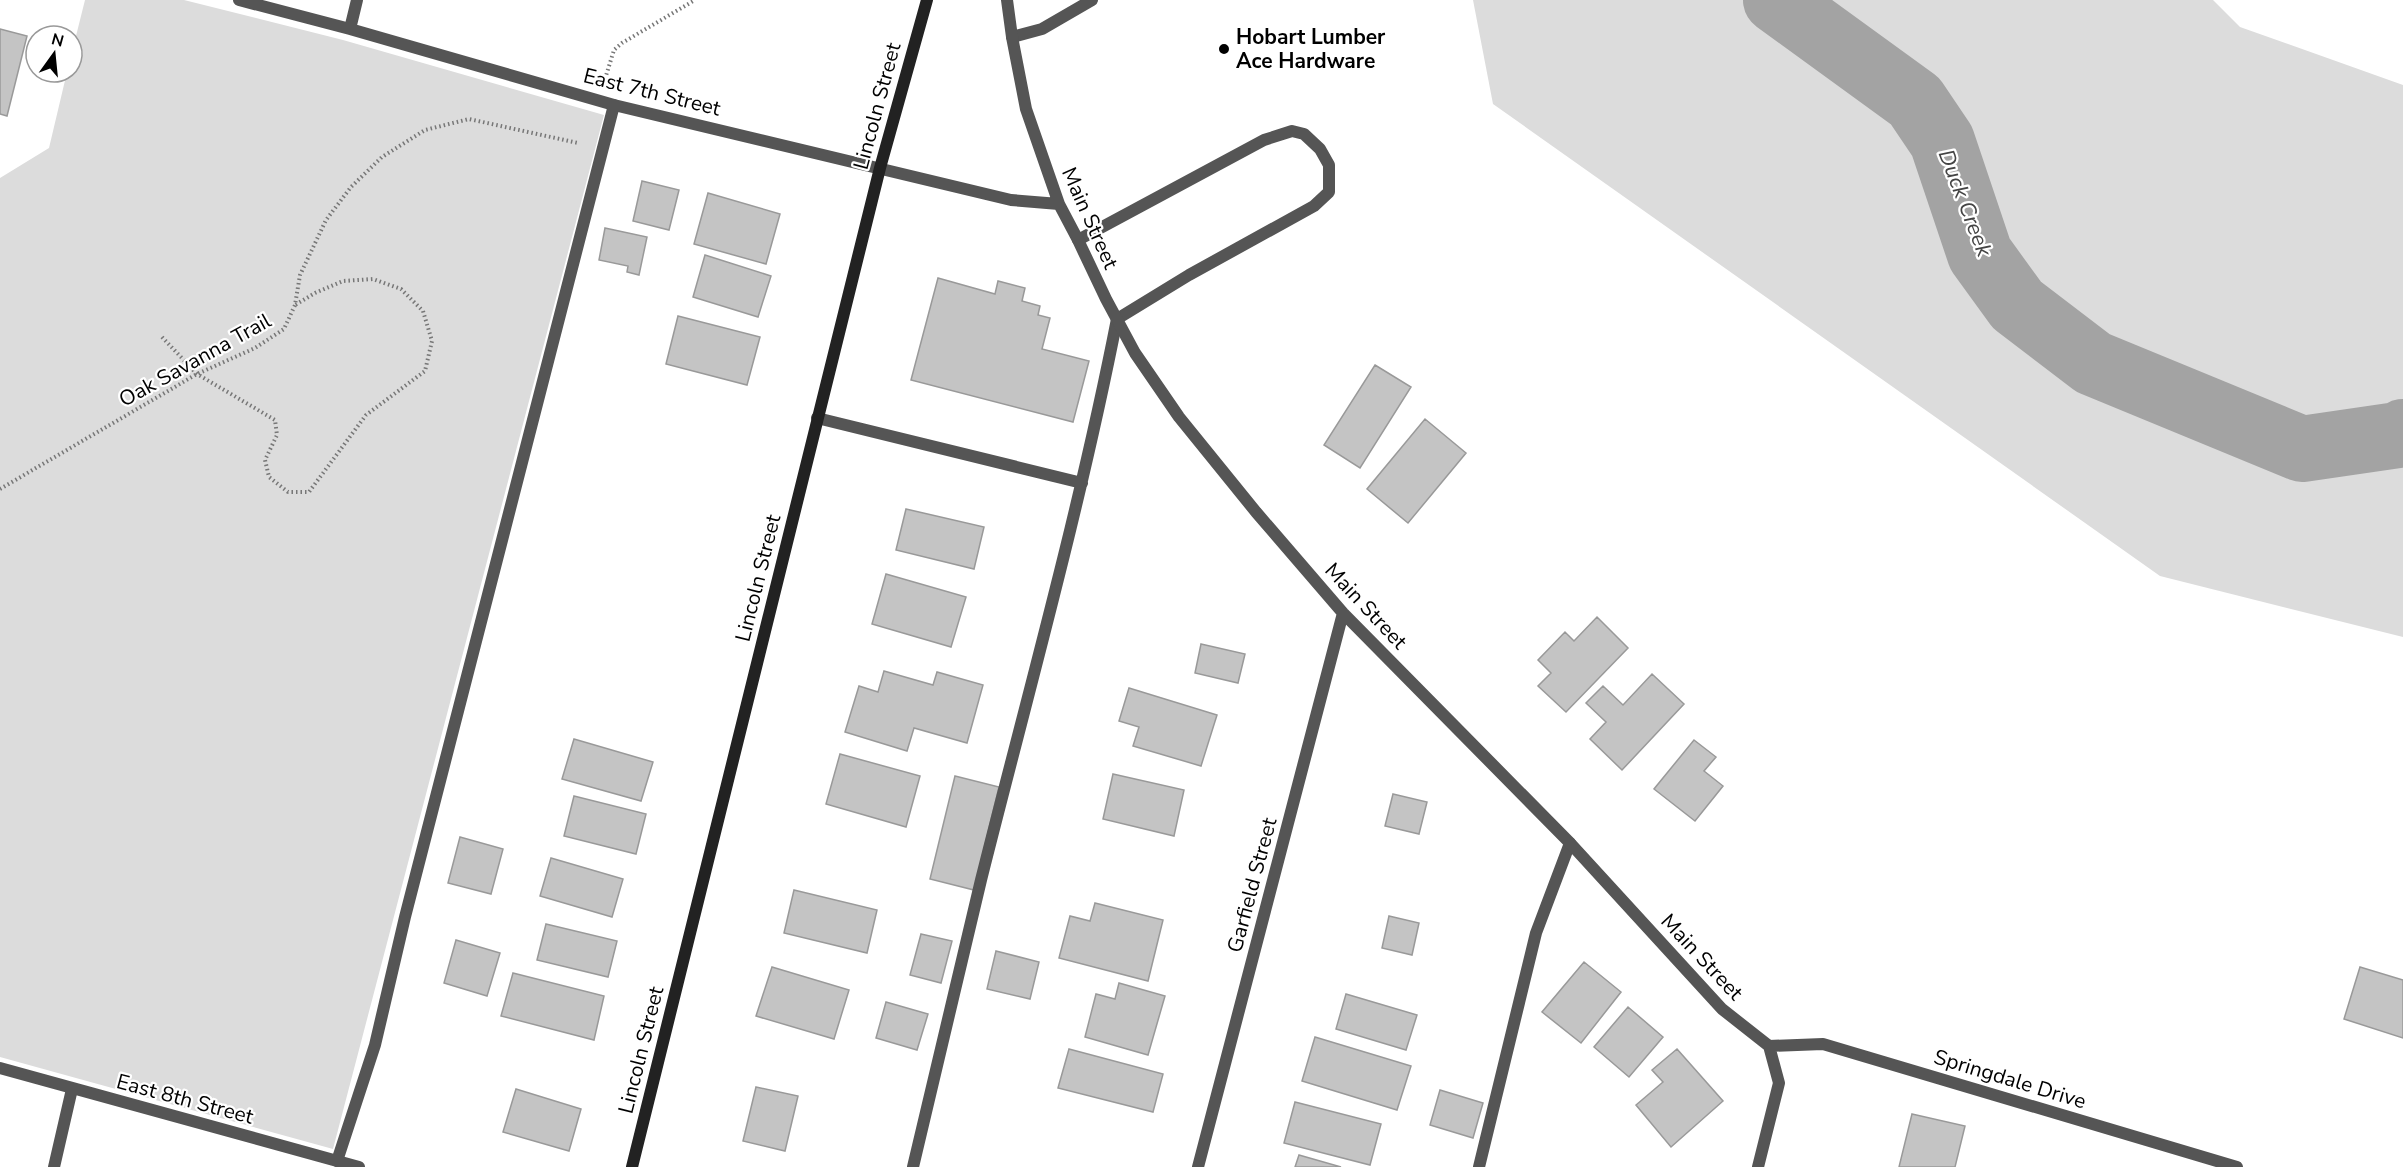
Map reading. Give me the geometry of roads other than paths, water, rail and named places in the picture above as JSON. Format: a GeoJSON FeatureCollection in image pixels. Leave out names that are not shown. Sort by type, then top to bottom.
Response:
{"type":"FeatureCollection","features":[{"type":"Feature","properties":{"kind":"main road","name":"Lincoln Street"},"geometry":{"type":"LineString","coordinates":[[632,1167],[879,168],[927,0]]}},
{"type":"Feature","properties":{"kind":"street","name":"East 7th Street"},"geometry":{"type":"LineString","coordinates":[[239,0],[350,29],[614,105],[1011,200],[1059,204]]}},
{"type":"Feature","properties":{"kind":"street"},"geometry":{"type":"LineString","coordinates":[[350,29],[357,0]]}},
{"type":"Feature","properties":{"kind":"street","name":"Main Street"},"geometry":{"type":"LineString","coordinates":[[1007,0],[1026,109],[1059,204],[1135,353],[1179,417],[1256,512],[1343,613],[1570,843],[1722,1009],[1769,1046]]}},
{"type":"Feature","properties":{"kind":"street"},"geometry":{"type":"LineString","coordinates":[[1012,37],[1042,29],[1092,0]]}},
{"type":"Feature","properties":{"kind":"street"},"geometry":{"type":"LineString","coordinates":[[347,1165],[414,882],[614,105]]}},
{"type":"Feature","properties":{"kind":"street"},"geometry":{"type":"LineString","coordinates":[[914,1167],[981,880],[1082,483],[1117,319],[1189,275],[1314,206],[1329,192],[1329,165],[1320,149],[1304,134],[1292,130],[1264,140],[1078,240]]}},
{"type":"Feature","properties":{"kind":"street"},"geometry":{"type":"LineString","coordinates":[[817,418],[1082,483]]}},
{"type":"Feature","properties":{"kind":"street","name":"Garfield Street"},"geometry":{"type":"LineString","coordinates":[[1198,1167],[1343,613]]}},
{"type":"Feature","properties":{"kind":"street"},"geometry":{"type":"LineString","coordinates":[[1479,1167],[1536,933],[1570,843]]}},
{"type":"Feature","properties":{"kind":"street","name":"Springdale Drive"},"geometry":{"type":"LineString","coordinates":[[1769,1046],[1823,1044],[2237,1167]]}},
{"type":"Feature","properties":{"kind":"street"},"geometry":{"type":"LineString","coordinates":[[1758,1167],[1779,1083],[1769,1046]]}},
{"type":"Feature","properties":{"kind":"street","name":"East 8th Street"},"geometry":{"type":"LineString","coordinates":[[0,1068],[347,1165]]}},
{"type":"Feature","properties":{"kind":"street"},"geometry":{"type":"LineString","coordinates":[[54,1167],[72,1089]]}},
{"type":"Feature","properties":{"kind":"waterway","name":"Duck Creek"},"geometry":{"type":"LineString","coordinates":[[1776,0],[1915,101],[1942,141],[1980,254],[2017,305],[2093,363],[2302,449],[2398,435],[2403,432]]}},
{"type":"Feature","properties":{"kind":"place","name":"Hobart Lumber Ace Hardware"},"geometry":{"type":"Point","coordinates":[1224,49]}}]}
